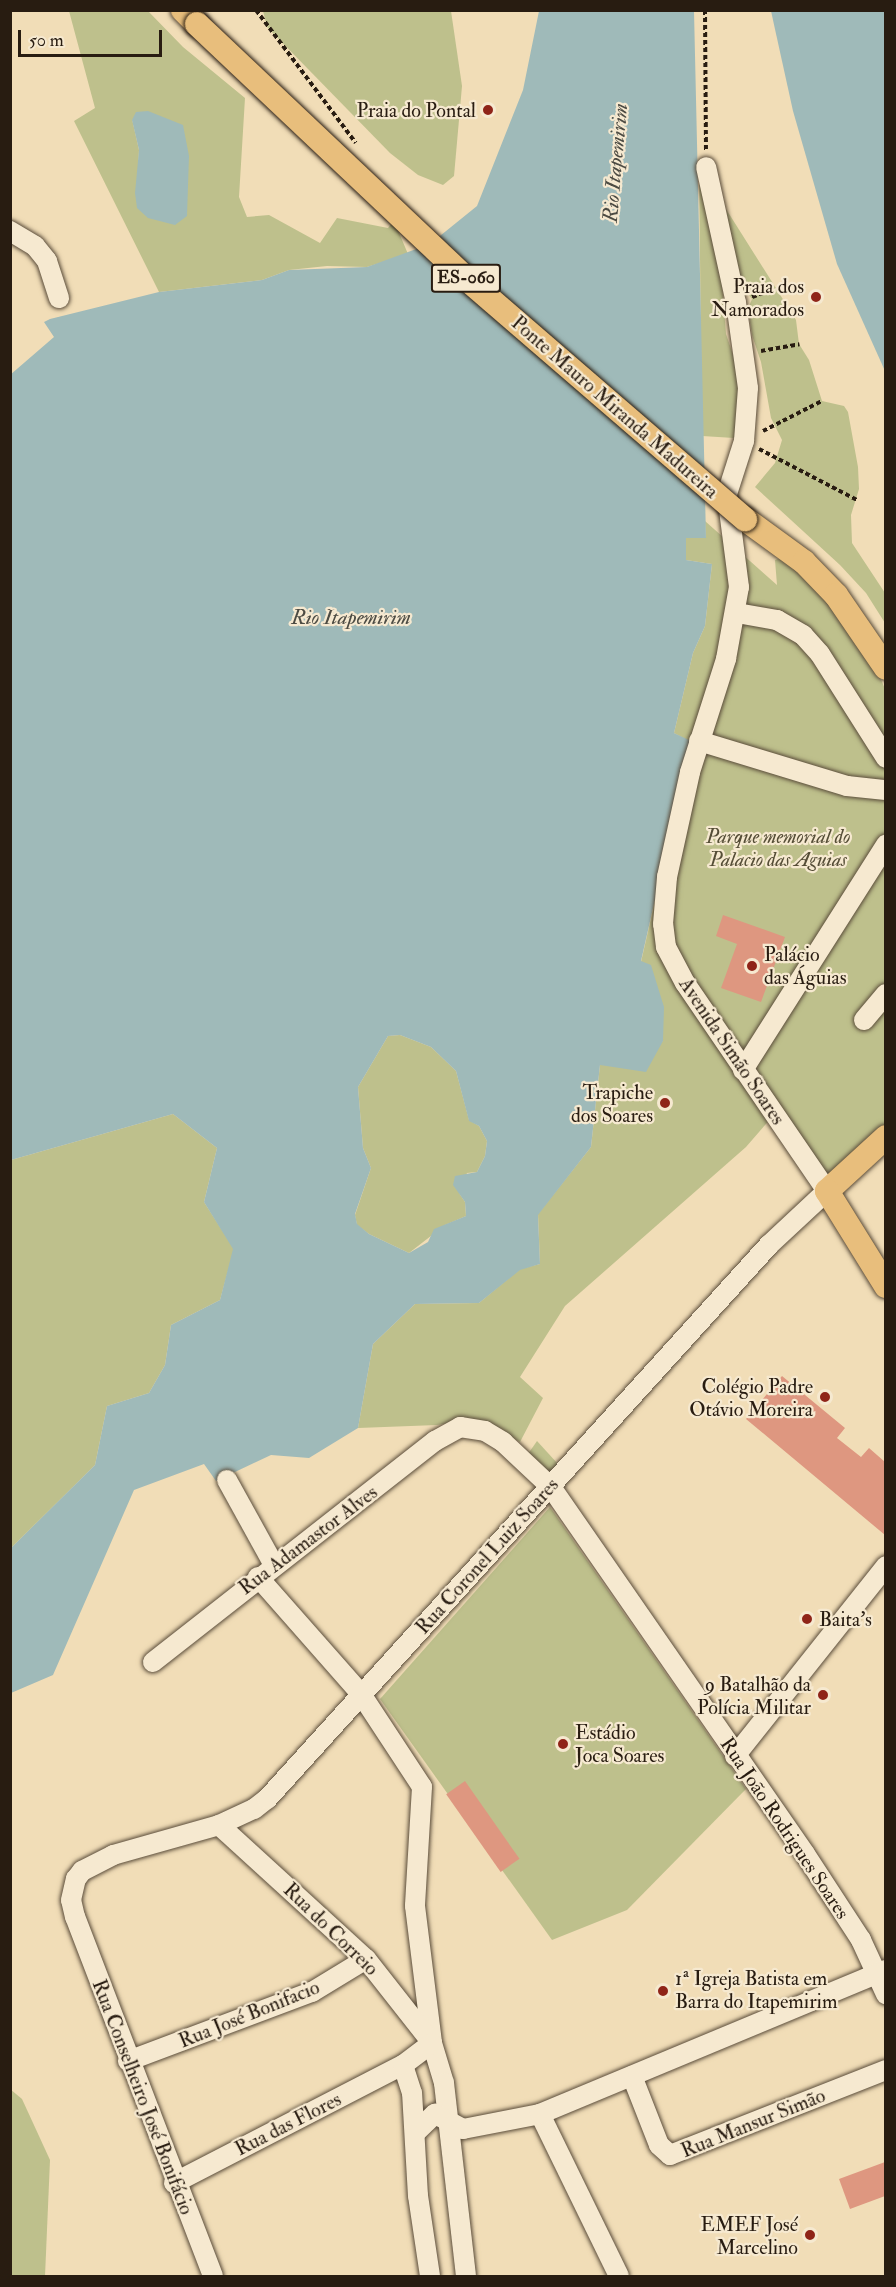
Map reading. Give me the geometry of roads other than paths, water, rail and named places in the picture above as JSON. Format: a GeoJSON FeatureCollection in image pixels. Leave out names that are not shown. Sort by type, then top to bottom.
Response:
{"type":"FeatureCollection","features":[{"type":"Feature","properties":{"kind":"main road","name":"Ponte Mauro Miranda Madureira"},"geometry":{"type":"LineString","coordinates":[[190,17],[462,275],[745,519],[804,562],[836,595],[885,668]]}},
{"type":"Feature","properties":{"kind":"main road","name":"Rua Coronel Luiz Soares"},"geometry":{"type":"LineString","coordinates":[[827,1191],[885,1137]]}},
{"type":"Feature","properties":{"kind":"main road"},"geometry":{"type":"LineString","coordinates":[[827,1191],[884,1279]]}},
{"type":"Feature","properties":{"kind":"street","name":"Avenida Simão Soares"},"geometry":{"type":"LineString","coordinates":[[706,167],[745,354],[749,406],[744,441],[727,494],[739,587],[737,613],[699,741],[663,902],[666,948],[674,965],[743,1070],[827,1191]]}},
{"type":"Feature","properties":{"kind":"street"},"geometry":{"type":"LineString","coordinates":[[10,231],[35,246],[47,261],[58,298]]}},
{"type":"Feature","properties":{"kind":"street"},"geometry":{"type":"LineString","coordinates":[[737,613],[777,620],[803,635],[820,654],[885,758]]}},
{"type":"Feature","properties":{"kind":"street"},"geometry":{"type":"LineString","coordinates":[[699,741],[848,786],[885,790]]}},
{"type":"Feature","properties":{"kind":"street"},"geometry":{"type":"LineString","coordinates":[[743,1070],[885,845]]}},
{"type":"Feature","properties":{"kind":"street"},"geometry":{"type":"LineString","coordinates":[[864,1020],[885,994]]}},
{"type":"Feature","properties":{"kind":"street","name":"Rua Coronel Luiz Soares"},"geometry":{"type":"LineString","coordinates":[[75,1917],[72,1888],[82,1871],[139,1846],[219,1825],[254,1809],[267,1799],[769,1245],[827,1191]]}},
{"type":"Feature","properties":{"kind":"street","name":"Rua João Rodrigues Soares"},"geometry":{"type":"LineString","coordinates":[[467,1427],[493,1435],[551,1487],[805,1854],[881,1972],[885,1994]]}},
{"type":"Feature","properties":{"kind":"street","name":"Rua Adamastor Alves"},"geometry":{"type":"LineString","coordinates":[[153,1662],[258,1577],[358,1504],[435,1441],[452,1430],[467,1427]]}},
{"type":"Feature","properties":{"kind":"street"},"geometry":{"type":"LineString","coordinates":[[227,1480],[274,1565]]}},
{"type":"Feature","properties":{"kind":"street"},"geometry":{"type":"LineString","coordinates":[[735,1756],[885,1566]]}},
{"type":"Feature","properties":{"kind":"street"},"geometry":{"type":"LineString","coordinates":[[258,1577],[361,1694],[422,1787],[415,1906],[432,2043],[444,2083],[446,2118],[466,2277]]}},
{"type":"Feature","properties":{"kind":"street","name":"Rua do Correio"},"geometry":{"type":"LineString","coordinates":[[219,1825],[366,1959],[432,2043]]}},
{"type":"Feature","properties":{"kind":"street","name":"Rua Conselheiro José Bonifácio"},"geometry":{"type":"LineString","coordinates":[[75,1917],[174,2183],[213,2277]]}},
{"type":"Feature","properties":{"kind":"street","name":"Rua José Bonifacio"},"geometry":{"type":"LineString","coordinates":[[128,2061],[312,1992],[366,1959]]}},
{"type":"Feature","properties":{"kind":"street"},"geometry":{"type":"LineString","coordinates":[[415,2133],[435,2114],[463,2129],[540,2114],[881,1972]]}},
{"type":"Feature","properties":{"kind":"street","name":"Rua das Flores"},"geometry":{"type":"LineString","coordinates":[[174,2183],[403,2065],[432,2043]]}},
{"type":"Feature","properties":{"kind":"street"},"geometry":{"type":"LineString","coordinates":[[403,2065],[412,2093],[418,2196],[430,2277]]}},
{"type":"Feature","properties":{"kind":"street","name":"Rua Mansur Simão"},"geometry":{"type":"LineString","coordinates":[[632,2076],[659,2145],[670,2155],[885,2070]]}},
{"type":"Feature","properties":{"kind":"street"},"geometry":{"type":"LineString","coordinates":[[540,2114],[619,2277]]}},
{"type":"Feature","properties":{"kind":"water","name":"Rio Itapemirim"},"geometry":{"type":"Polygon","coordinates":[[[539,11],[694,11],[706,538],[686,538],[686,560],[712,564],[705,626],[693,653],[674,733],[691,741],[641,961],[651,965],[664,1007],[663,1041],[646,1072],[600,1065],[591,1147],[538,1215],[540,1264],[520,1270],[479,1303],[415,1304],[373,1344],[358,1428],[309,1458],[271,1455],[216,1481],[204,1464],[134,1490],[53,1675],[11,1693],[11,1548],[95,1465],[107,1406],[149,1393],[165,1365],[171,1325],[220,1300],[233,1249],[204,1202],[217,1148],[173,1114],[11,1160],[10,375],[54,337],[44,322],[50,319],[159,292],[262,280],[289,270],[367,267],[430,244],[477,206],[523,90],[539,11]],[[400,1035],[388,1036],[358,1087],[363,1148],[371,1168],[355,1214],[357,1224],[369,1234],[409,1253],[428,1242],[434,1229],[466,1216],[465,1202],[453,1185],[455,1176],[477,1172],[485,1156],[487,1141],[479,1126],[469,1121],[456,1071],[431,1047],[400,1035]]]}},
{"type":"Feature","properties":{"kind":"water"},"geometry":{"type":"Polygon","coordinates":[[[771,11],[885,11],[885,371],[837,264],[793,111],[771,11]]]}},
{"type":"Feature","properties":{"kind":"water"},"geometry":{"type":"Polygon","coordinates":[[[148,111],[183,125],[189,156],[187,216],[175,225],[148,218],[137,208],[135,193],[139,150],[132,120],[136,112],[148,111]]]}},
{"type":"Feature","properties":{"kind":"place","name":"Praia do Pontal"},"geometry":{"type":"Point","coordinates":[488,110]}},
{"type":"Feature","properties":{"kind":"place","name":"Praia dos Namorados"},"geometry":{"type":"Point","coordinates":[816,297]}},
{"type":"Feature","properties":{"kind":"place","name":"Palácio das Águias"},"geometry":{"type":"Point","coordinates":[752,966]}},
{"type":"Feature","properties":{"kind":"place","name":"Trapiche dos Soares"},"geometry":{"type":"Point","coordinates":[665,1103]}},
{"type":"Feature","properties":{"kind":"place","name":"Colégio Padre Otávio Moreira"},"geometry":{"type":"Point","coordinates":[825,1397]}},
{"type":"Feature","properties":{"kind":"place","name":"Baita's"},"geometry":{"type":"Point","coordinates":[807,1619]}},
{"type":"Feature","properties":{"kind":"place","name":"9 Batalhão da Polícia Militar"},"geometry":{"type":"Point","coordinates":[823,1695]}},
{"type":"Feature","properties":{"kind":"place","name":"Estádio Joca Soares"},"geometry":{"type":"Point","coordinates":[563,1744]}},
{"type":"Feature","properties":{"kind":"place","name":"1ª Igreja Batista em Barra do Itapemirim"},"geometry":{"type":"Point","coordinates":[663,1991]}},
{"type":"Feature","properties":{"kind":"place","name":"EMEF José Marcelino"},"geometry":{"type":"Point","coordinates":[810,2235]}},
{"type":"Feature","properties":{"kind":"park label","name":"Parque memorial do Palacio das Aguias"},"geometry":{"type":"Point","coordinates":[778,848]}}]}
